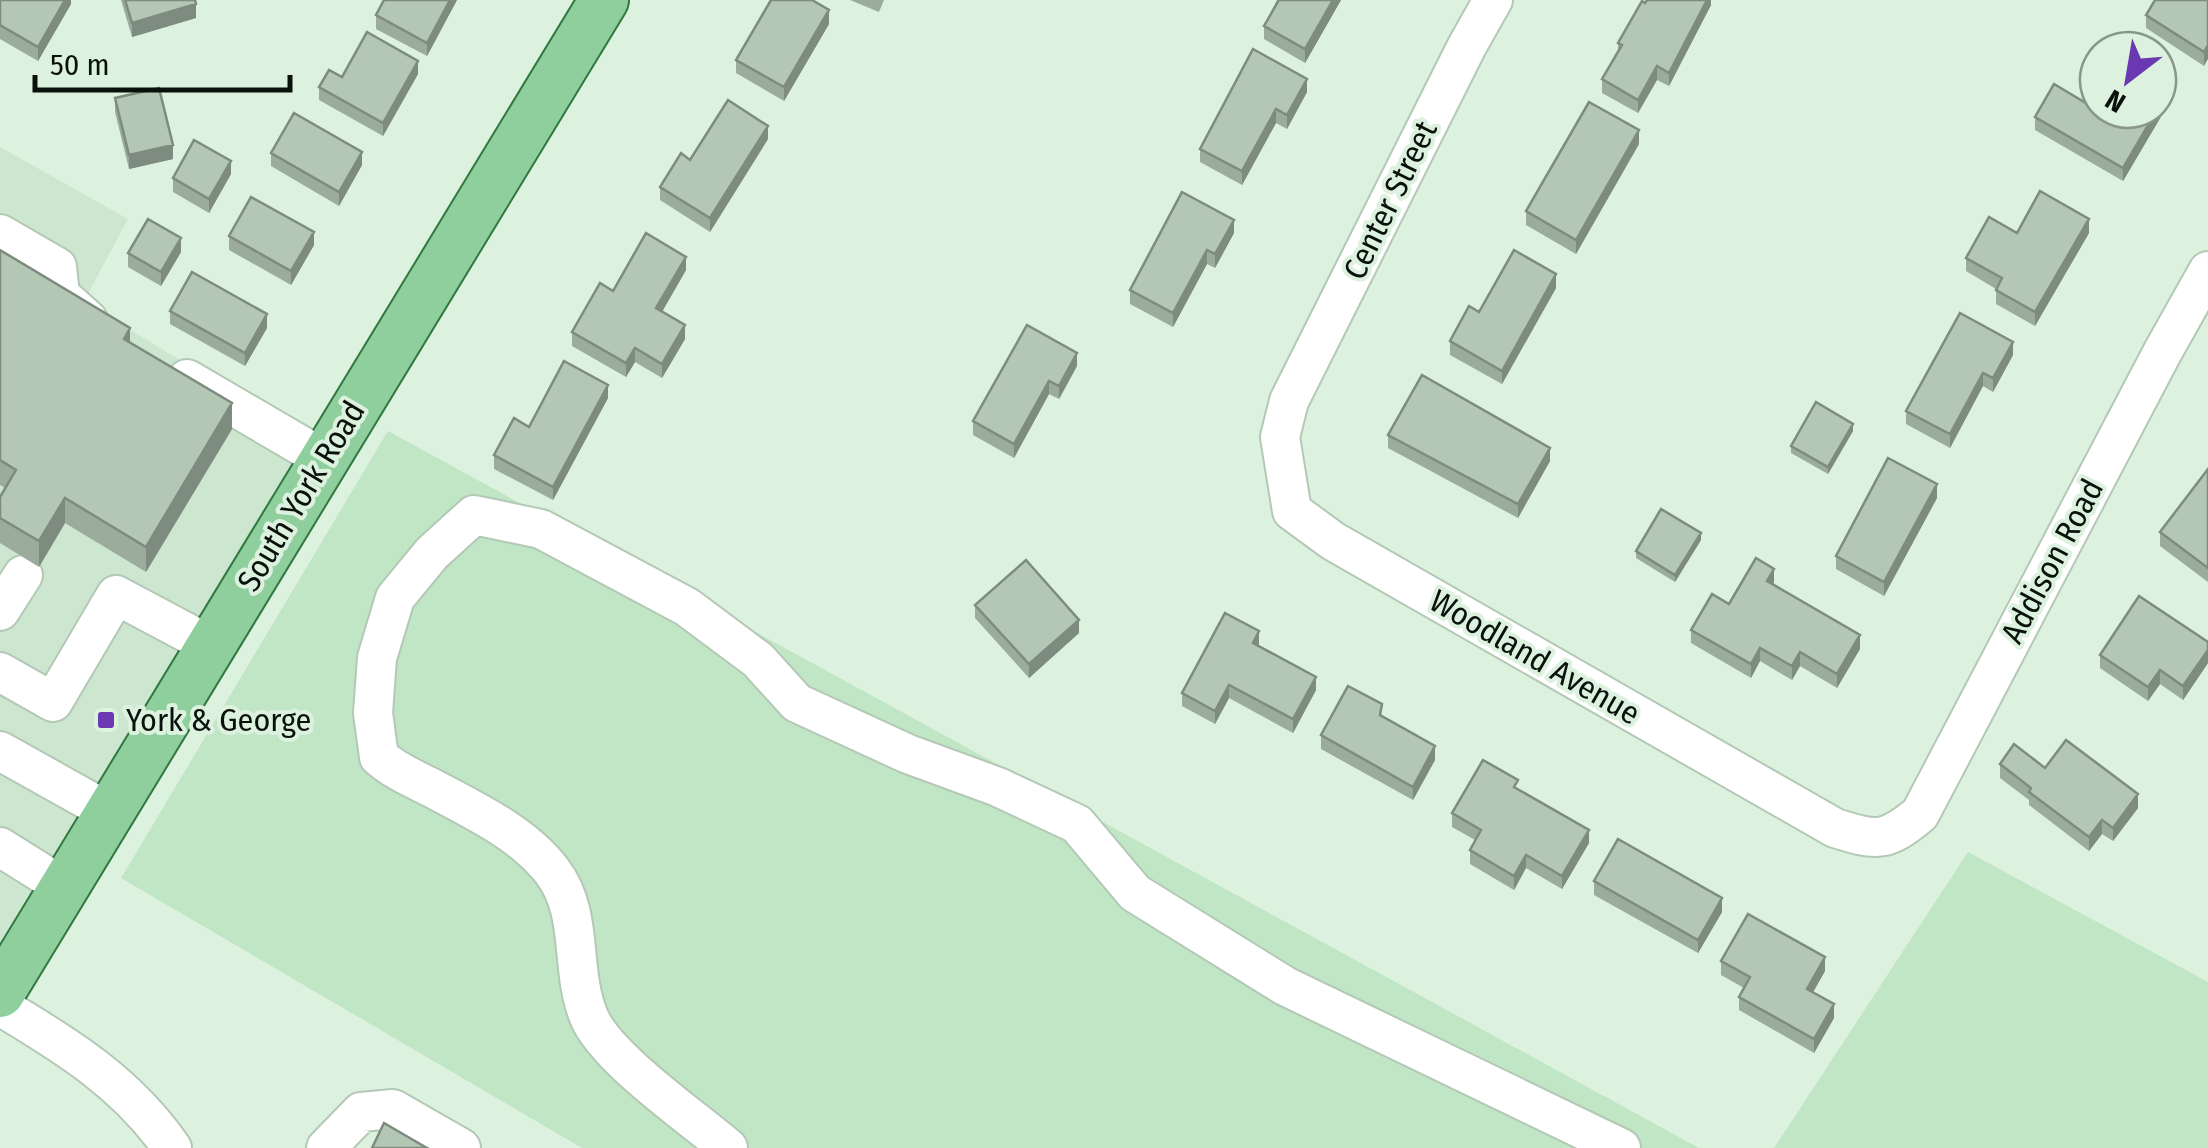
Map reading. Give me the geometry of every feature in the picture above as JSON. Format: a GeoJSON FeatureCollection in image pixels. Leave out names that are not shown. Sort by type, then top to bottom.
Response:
{"type":"FeatureCollection","features":[{"type":"Feature","properties":{"kind":"main road","name":"South York Road"},"geometry":{"type":"LineString","coordinates":[[0,993],[604,0]]}},
{"type":"Feature","properties":{"kind":"street","name":"Center Street"},"geometry":{"type":"LineString","coordinates":[[1289,401],[1466,46],[1493,0]]}},
{"type":"Feature","properties":{"kind":"street"},"geometry":{"type":"LineString","coordinates":[[0,234],[57,267],[60,294],[82,317],[115,336]]}},
{"type":"Feature","properties":{"kind":"street","name":"Addison Road"},"geometry":{"type":"LineString","coordinates":[[1884,838],[1896,834],[1920,814],[2162,352],[2208,272]]}},
{"type":"Feature","properties":{"kind":"street"},"geometry":{"type":"LineString","coordinates":[[163,364],[324,459]]}},
{"type":"Feature","properties":{"kind":"street","name":"Woodland Avenue"},"geometry":{"type":"LineString","coordinates":[[1289,401],[1280,437],[1292,511],[1333,541],[1835,828],[1870,839],[1884,838]]}},
{"type":"Feature","properties":{"kind":"street"},"geometry":{"type":"LineString","coordinates":[[728,1148],[599,1035],[582,992],[571,908],[544,861],[482,816],[380,757],[373,713],[377,658],[395,598],[432,553],[474,516],[541,528],[687,606],[758,660],[797,703],[1077,824],[1135,893],[1285,986],[1621,1148]]}},
{"type":"Feature","properties":{"kind":"street"},"geometry":{"type":"LineString","coordinates":[[0,612],[23,575]]}},
{"type":"Feature","properties":{"kind":"street"},"geometry":{"type":"LineString","coordinates":[[0,672],[53,702],[116,595],[210,645]]}},
{"type":"Feature","properties":{"kind":"street"},"geometry":{"type":"LineString","coordinates":[[2,757],[109,812]]}},
{"type":"Feature","properties":{"kind":"street"},"geometry":{"type":"LineString","coordinates":[[0,846],[64,887]]}},
{"type":"Feature","properties":{"kind":"street"},"geometry":{"type":"LineString","coordinates":[[0,1006],[85,1057],[151,1117],[172,1148]]}},
{"type":"Feature","properties":{"kind":"street"},"geometry":{"type":"LineString","coordinates":[[326,1148],[361,1112],[393,1109],[461,1148]]}},
{"type":"Feature","properties":{"kind":"shaded area"},"geometry":{"type":"Polygon","coordinates":[[[0,147],[128,219],[84,301],[322,448],[107,802],[0,742],[0,147]]]}},
{"type":"Feature","properties":{"kind":"shaded area"},"geometry":{"type":"Polygon","coordinates":[[[388,431],[1699,1148],[582,1148],[121,878],[388,431]]]}},
{"type":"Feature","properties":{"kind":"shaded area"},"geometry":{"type":"Polygon","coordinates":[[[0,760],[98,815],[0,977],[0,760]]]}},
{"type":"Feature","properties":{"kind":"shaded area"},"geometry":{"type":"Polygon","coordinates":[[[1968,852],[2208,982],[2208,1148],[1774,1148],[1968,852]]]}},
{"type":"Feature","properties":{"kind":"building"},"geometry":{"type":"Polygon","coordinates":[[[0,0],[65,0],[38,47],[0,25],[0,0]]]}},
{"type":"Feature","properties":{"kind":"building"},"geometry":{"type":"Polygon","coordinates":[[[125,0],[195,0],[196,4],[132,23],[125,0]]]}},
{"type":"Feature","properties":{"kind":"building"},"geometry":{"type":"Polygon","coordinates":[[[384,0],[450,0],[427,43],[376,15],[384,0]]]}},
{"type":"Feature","properties":{"kind":"building"},"geometry":{"type":"Polygon","coordinates":[[[771,0],[812,0],[829,10],[784,87],[736,60],[771,0]]]}},
{"type":"Feature","properties":{"kind":"building"},"geometry":{"type":"Polygon","coordinates":[[[1279,0],[1333,0],[1305,49],[1264,26],[1279,0]]]}},
{"type":"Feature","properties":{"kind":"building"},"geometry":{"type":"Polygon","coordinates":[[[1707,0],[1669,73],[1657,66],[1638,100],[1602,79],[1622,45],[1618,43],[1642,1],[1707,0]]]}},
{"type":"Feature","properties":{"kind":"building"},"geometry":{"type":"Polygon","coordinates":[[[2155,0],[2208,0],[2208,45],[2204,52],[2178,35],[2178,30],[2170,30],[2146,15],[2155,0]]]}},
{"type":"Feature","properties":{"kind":"building"},"geometry":{"type":"Polygon","coordinates":[[[367,32],[418,61],[383,123],[319,87],[329,70],[342,77],[367,32]]]}},
{"type":"Feature","properties":{"kind":"building"},"geometry":{"type":"Polygon","coordinates":[[[1253,49],[1307,79],[1287,115],[1276,109],[1242,171],[1200,149],[1253,49]]]}},
{"type":"Feature","properties":{"kind":"building"},"geometry":{"type":"Polygon","coordinates":[[[2054,84],[2078,98],[2078,130],[2145,130],[2123,168],[2035,117],[2054,84]]]}},
{"type":"Feature","properties":{"kind":"building"},"geometry":{"type":"Polygon","coordinates":[[[159,88],[173,145],[129,155],[115,98],[159,88]]]}},
{"type":"Feature","properties":{"kind":"building"},"geometry":{"type":"Polygon","coordinates":[[[728,100],[768,126],[710,218],[660,187],[681,153],[690,160],[728,100]]]}},
{"type":"Feature","properties":{"kind":"building"},"geometry":{"type":"Polygon","coordinates":[[[1589,102],[1639,130],[1576,240],[1526,211],[1589,102]]]}},
{"type":"Feature","properties":{"kind":"building"},"geometry":{"type":"Polygon","coordinates":[[[294,113],[362,152],[339,192],[271,153],[294,113]]]}},
{"type":"Feature","properties":{"kind":"building"},"geometry":{"type":"Polygon","coordinates":[[[194,140],[231,161],[209,199],[173,178],[194,140]]]}},
{"type":"Feature","properties":{"kind":"building"},"geometry":{"type":"Polygon","coordinates":[[[2040,191],[2089,219],[2035,312],[1996,290],[2002,278],[1966,258],[1989,217],[2017,233],[2040,191]]]}},
{"type":"Feature","properties":{"kind":"building"},"geometry":{"type":"Polygon","coordinates":[[[1182,192],[1234,220],[1215,254],[1207,250],[1173,313],[1130,290],[1182,192]]]}},
{"type":"Feature","properties":{"kind":"building"},"geometry":{"type":"Polygon","coordinates":[[[251,197],[314,232],[291,271],[229,236],[251,197]]]}},
{"type":"Feature","properties":{"kind":"building"},"geometry":{"type":"Polygon","coordinates":[[[148,219],[181,238],[161,272],[128,253],[148,219]]]}},
{"type":"Feature","properties":{"kind":"building"},"geometry":{"type":"Polygon","coordinates":[[[646,233],[686,257],[656,308],[685,325],[662,364],[635,348],[626,363],[572,332],[600,283],[613,291],[646,233]]]}},
{"type":"Feature","properties":{"kind":"building"},"geometry":{"type":"Polygon","coordinates":[[[0,250],[130,328],[124,339],[232,403],[146,547],[65,498],[39,541],[0,518],[0,497],[16,470],[0,460],[0,250]]]}},
{"type":"Feature","properties":{"kind":"building"},"geometry":{"type":"Polygon","coordinates":[[[1514,250],[1556,274],[1502,371],[1450,341],[1469,306],[1479,312],[1514,250]]]}},
{"type":"Feature","properties":{"kind":"building"},"geometry":{"type":"Polygon","coordinates":[[[192,272],[267,314],[245,353],[170,311],[192,272]]]}},
{"type":"Feature","properties":{"kind":"building"},"geometry":{"type":"Polygon","coordinates":[[[1960,313],[2013,342],[1993,378],[1983,373],[1950,434],[1906,411],[1960,313]]]}},
{"type":"Feature","properties":{"kind":"building"},"geometry":{"type":"Polygon","coordinates":[[[1027,325],[1077,353],[1059,386],[1049,381],[1014,444],[973,421],[1027,325]]]}},
{"type":"Feature","properties":{"kind":"building"},"geometry":{"type":"Polygon","coordinates":[[[564,361],[608,385],[553,487],[494,455],[514,418],[529,427],[564,361]]]}},
{"type":"Feature","properties":{"kind":"building"},"geometry":{"type":"Polygon","coordinates":[[[1422,375],[1550,448],[1518,504],[1388,435],[1422,375]]]}},
{"type":"Feature","properties":{"kind":"building"},"geometry":{"type":"Polygon","coordinates":[[[1816,402],[1853,424],[1828,467],[1791,446],[1816,402]]]}},
{"type":"Feature","properties":{"kind":"building"},"geometry":{"type":"Polygon","coordinates":[[[1888,458],[1937,484],[1884,582],[1836,556],[1888,458]]]}},
{"type":"Feature","properties":{"kind":"building"},"geometry":{"type":"Polygon","coordinates":[[[2208,469],[2208,568],[2160,532],[2208,469]]]}},
{"type":"Feature","properties":{"kind":"building"},"geometry":{"type":"Polygon","coordinates":[[[1661,509],[1701,533],[1675,575],[1636,551],[1661,509]]]}},
{"type":"Feature","properties":{"kind":"building"},"geometry":{"type":"Polygon","coordinates":[[[1756,558],[1774,569],[1767,581],[1860,635],[1837,674],[1800,652],[1792,666],[1760,648],[1751,664],[1691,630],[1712,594],[1729,604],[1756,558]]]}},
{"type":"Feature","properties":{"kind":"building"},"geometry":{"type":"Polygon","coordinates":[[[1026,560],[1079,620],[1029,664],[975,605],[1026,560]]]}},
{"type":"Feature","properties":{"kind":"building"},"geometry":{"type":"Polygon","coordinates":[[[2139,596],[2208,642],[2208,650],[2183,686],[2160,670],[2148,687],[2100,655],[2139,596]]]}},
{"type":"Feature","properties":{"kind":"building"},"geometry":{"type":"Polygon","coordinates":[[[1225,613],[1259,631],[1253,643],[1316,677],[1293,719],[1229,685],[1215,711],[1182,693],[1225,613]]]}},
{"type":"Feature","properties":{"kind":"building"},"geometry":{"type":"Polygon","coordinates":[[[1348,686],[1382,704],[1380,715],[1435,746],[1413,787],[1321,735],[1348,686]]]}},
{"type":"Feature","properties":{"kind":"building"},"geometry":{"type":"Polygon","coordinates":[[[2066,740],[2138,794],[2113,828],[2102,820],[2089,837],[2029,792],[2031,788],[2000,764],[2014,744],[2045,768],[2066,740]]]}},
{"type":"Feature","properties":{"kind":"building"},"geometry":{"type":"Polygon","coordinates":[[[1483,760],[1518,780],[1514,787],[1589,830],[1562,876],[1526,855],[1514,876],[1470,850],[1481,830],[1452,813],[1483,760]]]}},
{"type":"Feature","properties":{"kind":"building"},"geometry":{"type":"Polygon","coordinates":[[[1618,839],[1722,898],[1698,940],[1594,881],[1618,839]]]}},
{"type":"Feature","properties":{"kind":"building"},"geometry":{"type":"Polygon","coordinates":[[[1748,914],[1825,957],[1807,989],[1834,1004],[1814,1039],[1739,997],[1750,977],[1721,961],[1748,914]]]}},
{"type":"Feature","properties":{"kind":"building"},"geometry":{"type":"Polygon","coordinates":[[[384,1123],[427,1148],[372,1148],[384,1123]]]}},
{"type":"Feature","properties":{"kind":"place","name":"York & George"},"geometry":{"type":"Point","coordinates":[106,720]}}]}
